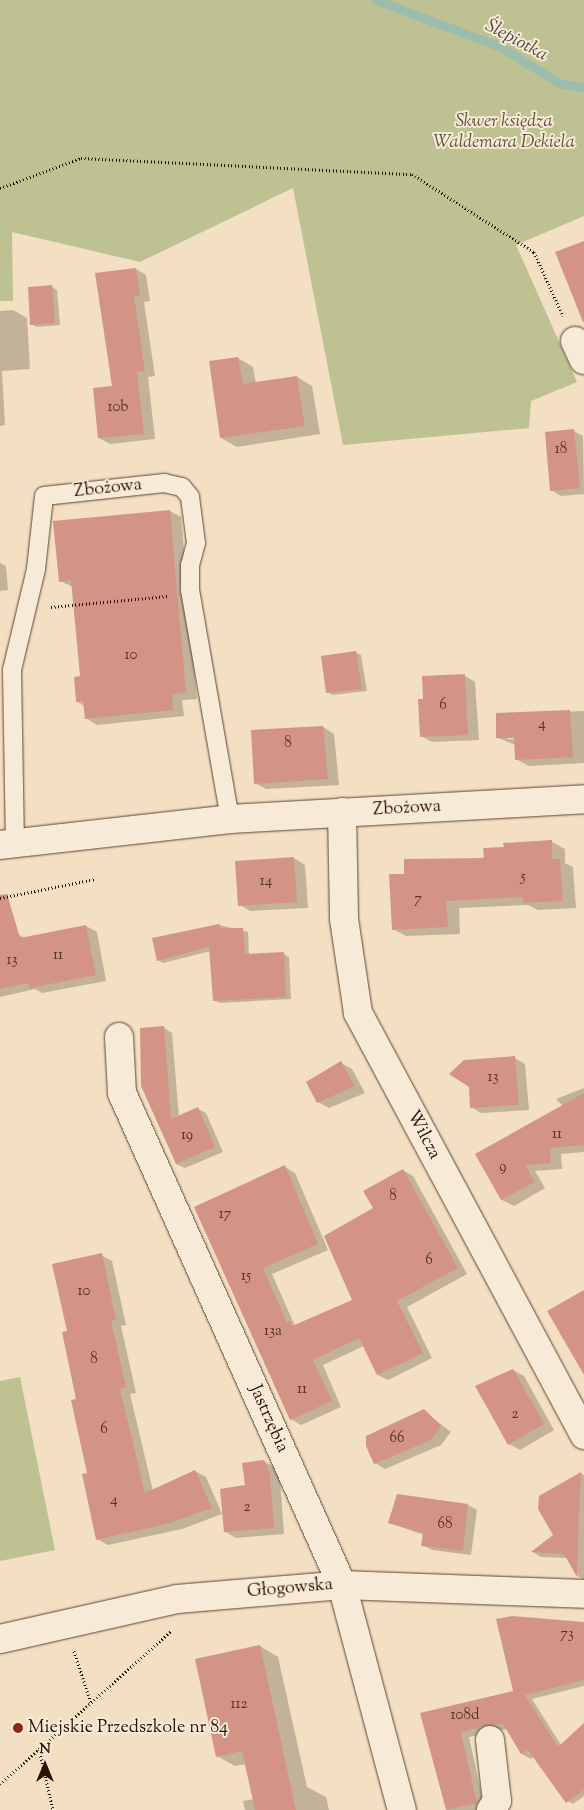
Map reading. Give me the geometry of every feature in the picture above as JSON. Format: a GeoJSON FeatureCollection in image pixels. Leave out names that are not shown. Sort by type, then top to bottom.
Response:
{"type":"FeatureCollection","features":[{"type":"Feature","properties":{"kind":"street","name":"Zbożowa"},"geometry":{"type":"LineString","coordinates":[[8,844],[230,820],[342,812],[584,800]]}},
{"type":"Feature","properties":{"kind":"street","name":"Wilcza"},"geometry":{"type":"LineString","coordinates":[[342,812],[344,919],[358,1013],[584,1435]]}},
{"type":"Feature","properties":{"kind":"street","name":"Jastrzębia"},"geometry":{"type":"LineString","coordinates":[[119,1037],[122,1093],[342,1584],[402,1810]]}},
{"type":"Feature","properties":{"kind":"street","name":"Głogowska"},"geometry":{"type":"LineString","coordinates":[[0,1639],[177,1599],[342,1584],[584,1594]]}},
{"type":"Feature","properties":{"kind":"street"},"geometry":{"type":"LineString","coordinates":[[490,1740],[497,1801],[490,1810]]}},
{"type":"Feature","properties":{"kind":"lane","name":"Zbożowa"},"geometry":{"type":"LineString","coordinates":[[8,844],[12,670],[36,569],[44,496],[164,483],[182,487],[190,497],[196,543],[190,565],[190,590],[230,820]]}},
{"type":"Feature","properties":{"kind":"path"},"geometry":{"type":"LineString","coordinates":[[0,188],[81,158],[412,174],[534,252],[579,351]]}},
{"type":"Feature","properties":{"kind":"path"},"geometry":{"type":"LineString","coordinates":[[27,609],[170,596]]}},
{"type":"Feature","properties":{"kind":"path"},"geometry":{"type":"LineString","coordinates":[[0,898],[95,879]]}},
{"type":"Feature","properties":{"kind":"path"},"geometry":{"type":"LineString","coordinates":[[66,1624],[91,1703]]}},
{"type":"Feature","properties":{"kind":"path"},"geometry":{"type":"LineString","coordinates":[[0,1784],[176,1627]]}},
{"type":"Feature","properties":{"kind":"path"},"geometry":{"type":"LineString","coordinates":[[39,1749],[53,1810]]}},
{"type":"Feature","properties":{"kind":"green space","name":"Skwer księdza Waldemara Dekiela"},"geometry":{"type":"Polygon","coordinates":[[[0,0],[584,0],[584,216],[516,245],[577,382],[531,401],[529,428],[343,445],[293,188],[140,262],[12,232],[13,301],[0,301],[0,0]]]}},
{"type":"Feature","properties":{"kind":"green space"},"geometry":{"type":"Polygon","coordinates":[[[20,1377],[55,1550],[0,1561],[0,1381],[20,1377]]]}},
{"type":"Feature","properties":{"kind":"building"},"geometry":{"type":"Polygon","coordinates":[[[584,241],[584,322],[583,322],[555,252],[584,241]]]}},
{"type":"Feature","properties":{"kind":"building"},"geometry":{"type":"Polygon","coordinates":[[[136,268],[140,295],[134,296],[145,371],[137,372],[144,434],[98,438],[93,388],[112,386],[95,273],[136,268]]]}},
{"type":"Feature","properties":{"kind":"building"},"geometry":{"type":"Polygon","coordinates":[[[52,285],[55,323],[30,325],[28,287],[52,285]]]}},
{"type":"Feature","properties":{"kind":"building"},"geometry":{"type":"Polygon","coordinates":[[[238,357],[243,384],[297,376],[305,426],[220,438],[209,361],[238,357]]]}},
{"type":"Feature","properties":{"kind":"building"},"geometry":{"type":"Polygon","coordinates":[[[574,429],[580,488],[550,491],[545,432],[574,429]]]}},
{"type":"Feature","properties":{"kind":"building"},"geometry":{"type":"Polygon","coordinates":[[[170,510],[186,693],[172,694],[173,710],[85,719],[83,701],[76,702],[74,677],[80,676],[71,580],[59,582],[53,521],[170,510]]]}},
{"type":"Feature","properties":{"kind":"building"},"geometry":{"type":"Polygon","coordinates":[[[356,651],[362,689],[326,693],[321,656],[356,651]]]}},
{"type":"Feature","properties":{"kind":"building"},"geometry":{"type":"Polygon","coordinates":[[[465,674],[468,735],[420,737],[418,699],[423,699],[422,676],[465,674]]]}},
{"type":"Feature","properties":{"kind":"building"},"geometry":{"type":"Polygon","coordinates":[[[570,710],[573,757],[515,760],[514,738],[496,738],[496,713],[570,710]]]}},
{"type":"Feature","properties":{"kind":"building"},"geometry":{"type":"Polygon","coordinates":[[[323,726],[328,779],[254,784],[251,730],[323,726]]]}},
{"type":"Feature","properties":{"kind":"building"},"geometry":{"type":"Polygon","coordinates":[[[552,840],[552,859],[560,859],[563,901],[523,903],[523,897],[446,901],[448,927],[392,930],[389,874],[404,874],[404,859],[484,858],[483,848],[504,847],[503,843],[552,840]]]}},
{"type":"Feature","properties":{"kind":"building"},"geometry":{"type":"Polygon","coordinates":[[[294,857],[297,902],[238,906],[235,861],[294,857]]]}},
{"type":"Feature","properties":{"kind":"building"},"geometry":{"type":"Polygon","coordinates":[[[7,894],[20,938],[86,925],[96,975],[30,988],[28,983],[0,989],[0,895],[7,894]]]}},
{"type":"Feature","properties":{"kind":"building"},"geometry":{"type":"Polygon","coordinates":[[[219,924],[221,928],[243,928],[245,954],[284,952],[286,997],[213,1001],[209,947],[157,961],[152,938],[219,924]]]}},
{"type":"Feature","properties":{"kind":"building"},"geometry":{"type":"Polygon","coordinates":[[[164,1026],[171,1119],[198,1107],[215,1147],[176,1164],[141,1086],[140,1028],[164,1026]]]}},
{"type":"Feature","properties":{"kind":"building"},"geometry":{"type":"Polygon","coordinates":[[[515,1056],[519,1105],[470,1108],[469,1087],[449,1074],[464,1060],[515,1056]]]}},
{"type":"Feature","properties":{"kind":"building"},"geometry":{"type":"Polygon","coordinates":[[[341,1061],[355,1086],[317,1103],[306,1082],[341,1061]]]}},
{"type":"Feature","properties":{"kind":"building"},"geometry":{"type":"Polygon","coordinates":[[[584,1093],[584,1145],[550,1148],[551,1163],[525,1165],[535,1182],[501,1200],[475,1154],[584,1093]]]}},
{"type":"Feature","properties":{"kind":"building"},"geometry":{"type":"Polygon","coordinates":[[[285,1165],[318,1244],[263,1268],[287,1323],[290,1321],[292,1326],[352,1300],[324,1236],[373,1208],[363,1191],[403,1169],[458,1268],[397,1301],[423,1353],[377,1375],[359,1338],[313,1360],[332,1401],[290,1420],[194,1207],[285,1165]]]}},
{"type":"Feature","properties":{"kind":"building"},"geometry":{"type":"Polygon","coordinates":[[[102,1253],[116,1320],[111,1321],[126,1387],[120,1389],[145,1493],[195,1470],[212,1508],[170,1523],[96,1540],[82,1474],[87,1473],[71,1400],[76,1399],[62,1332],[67,1331],[52,1264],[102,1253]]]}},
{"type":"Feature","properties":{"kind":"building"},"geometry":{"type":"Polygon","coordinates":[[[584,1290],[584,1375],[547,1311],[584,1290]]]}},
{"type":"Feature","properties":{"kind":"building"},"geometry":{"type":"Polygon","coordinates":[[[513,1369],[544,1424],[508,1445],[475,1386],[513,1369]]]}},
{"type":"Feature","properties":{"kind":"building"},"geometry":{"type":"Polygon","coordinates":[[[424,1409],[441,1426],[431,1440],[374,1464],[366,1446],[366,1436],[424,1409]]]}},
{"type":"Feature","properties":{"kind":"building"},"geometry":{"type":"Polygon","coordinates":[[[264,1460],[270,1472],[274,1528],[224,1532],[220,1489],[245,1485],[242,1463],[264,1460]]]}},
{"type":"Feature","properties":{"kind":"building"},"geometry":{"type":"Polygon","coordinates":[[[581,1472],[577,1577],[564,1554],[531,1552],[553,1535],[538,1509],[539,1496],[581,1472]]]}},
{"type":"Feature","properties":{"kind":"building"},"geometry":{"type":"Polygon","coordinates":[[[397,1494],[468,1504],[463,1551],[421,1546],[423,1533],[388,1523],[397,1494]]]}},
{"type":"Feature","properties":{"kind":"building"},"geometry":{"type":"Polygon","coordinates":[[[512,1616],[584,1622],[584,1680],[525,1695],[558,1747],[584,1723],[584,1790],[566,1803],[528,1750],[521,1754],[503,1724],[488,1725],[461,1732],[477,1803],[446,1810],[420,1713],[513,1691],[496,1619],[512,1616]]]}},
{"type":"Feature","properties":{"kind":"building"},"geometry":{"type":"Polygon","coordinates":[[[260,1645],[296,1810],[255,1810],[242,1751],[216,1757],[195,1659],[260,1645]]]}},
{"type":"Feature","properties":{"kind":"waterway","name":"Ślepiotka"},"geometry":{"type":"LineString","coordinates":[[376,0],[501,47],[559,83],[584,88]]}},
{"type":"Feature","properties":{"kind":"place","name":"Miejskie Przedszkole nr 84"},"geometry":{"type":"Point","coordinates":[18,1728]}}]}
